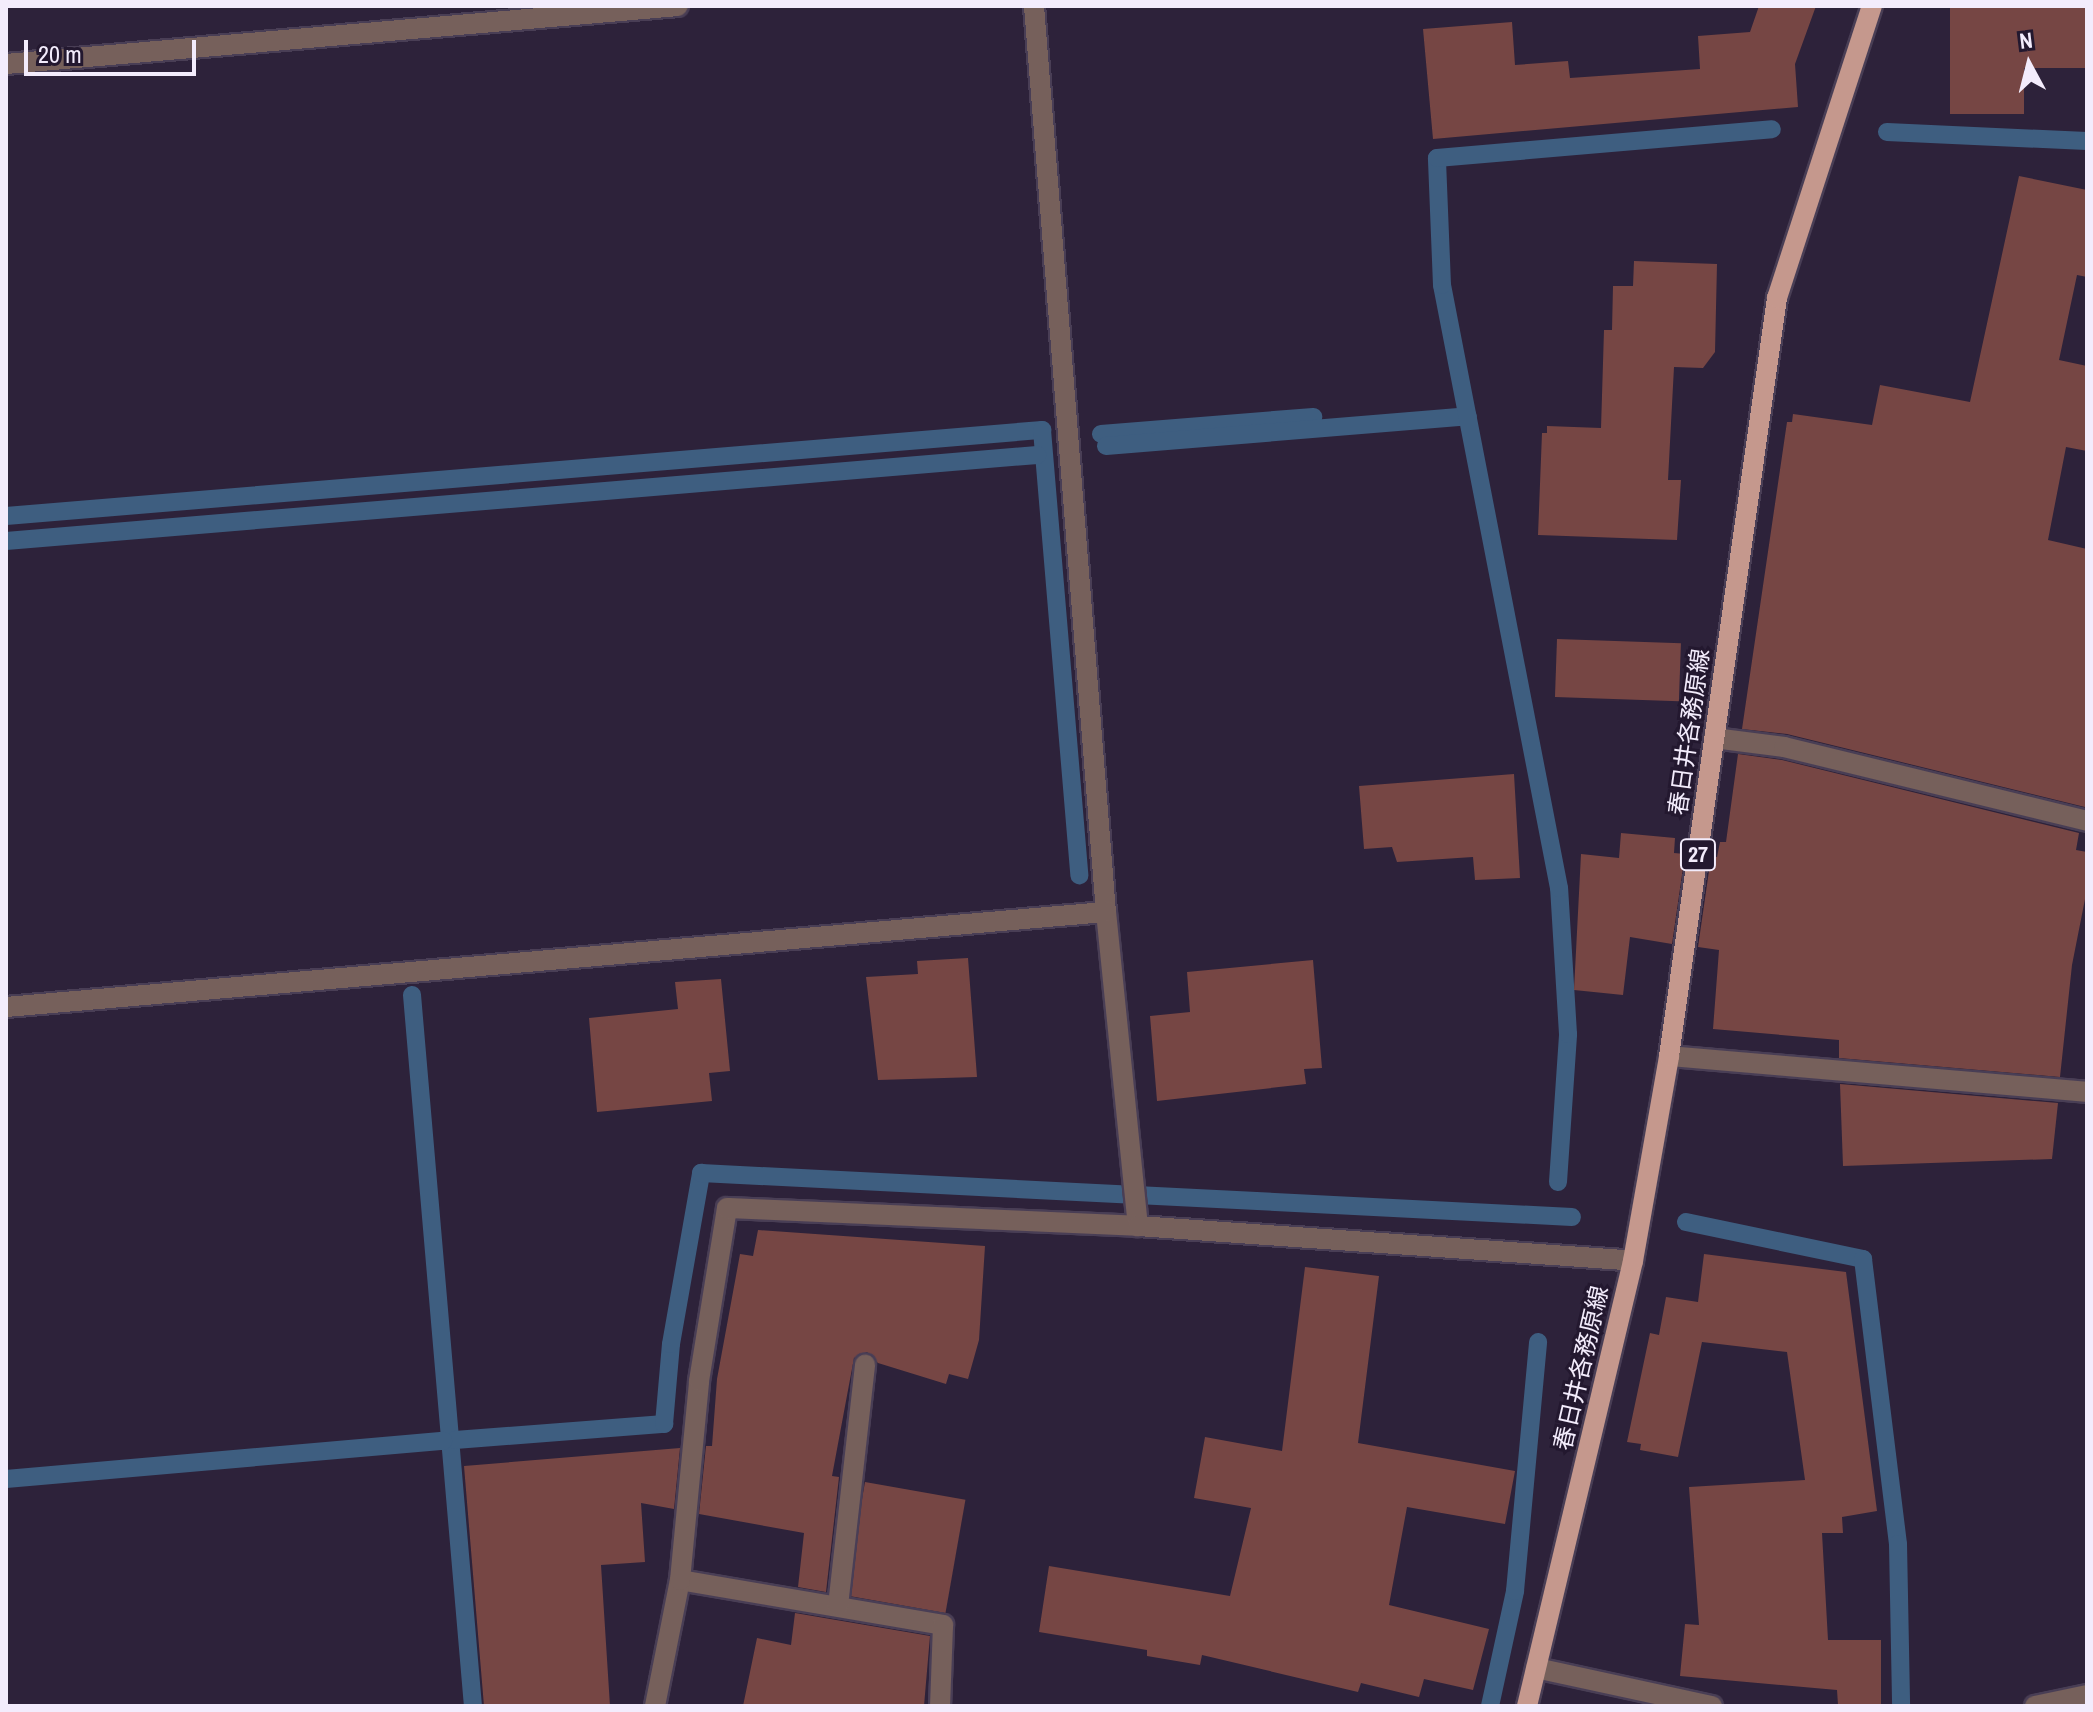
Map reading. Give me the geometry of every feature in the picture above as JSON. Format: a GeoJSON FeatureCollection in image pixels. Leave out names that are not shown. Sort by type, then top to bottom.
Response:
{"type":"FeatureCollection","features":[{"type":"Feature","properties":{"kind":"main road","name":"春日井各務原線"},"geometry":{"type":"LineString","coordinates":[[1527,1706],[1633,1261],[1669,1056],[1777,298],[1872,6]]}},
{"type":"Feature","properties":{"kind":"street"},"geometry":{"type":"LineString","coordinates":[[6,64],[678,6]]}},
{"type":"Feature","properties":{"kind":"street"},"geometry":{"type":"LineString","coordinates":[[1034,6],[1106,912],[1138,1226]]}},
{"type":"Feature","properties":{"kind":"street"},"geometry":{"type":"LineString","coordinates":[[1714,738],[1784,747],[2087,821]]}},
{"type":"Feature","properties":{"kind":"street"},"geometry":{"type":"LineString","coordinates":[[6,1007],[1106,912]]}},
{"type":"Feature","properties":{"kind":"street"},"geometry":{"type":"LineString","coordinates":[[1669,1056],[2087,1092]]}},
{"type":"Feature","properties":{"kind":"street"},"geometry":{"type":"LineString","coordinates":[[655,1706],[680,1580],[699,1381],[727,1208],[1138,1226],[1633,1261]]}},
{"type":"Feature","properties":{"kind":"street"},"geometry":{"type":"LineString","coordinates":[[838,1606],[865,1365]]}},
{"type":"Feature","properties":{"kind":"street"},"geometry":{"type":"LineString","coordinates":[[680,1580],[943,1625],[940,1706]]}},
{"type":"Feature","properties":{"kind":"street"},"geometry":{"type":"LineString","coordinates":[[1536,1668],[1712,1706]]}},
{"type":"Feature","properties":{"kind":"street"},"geometry":{"type":"LineString","coordinates":[[2035,1706],[2087,1695]]}},
{"type":"Feature","properties":{"kind":"building"},"geometry":{"type":"Polygon","coordinates":[[[1759,6],[1816,6],[1795,64],[1798,107],[1433,139],[1423,29],[1512,22],[1515,65],[1568,61],[1570,78],[1700,69],[1698,36],[1750,32],[1759,6]]]}},
{"type":"Feature","properties":{"kind":"building"},"geometry":{"type":"Polygon","coordinates":[[[1950,6],[2087,6],[2087,68],[2024,68],[2024,114],[1950,114],[1950,6]]]}},
{"type":"Feature","properties":{"kind":"building"},"geometry":{"type":"Polygon","coordinates":[[[2019,176],[2087,190],[2087,277],[2077,275],[2059,360],[2087,366],[2087,451],[2066,447],[2048,540],[2087,549],[2085,807],[1787,734],[1742,729],[1787,422],[1792,422],[1793,414],[1872,425],[1880,385],[1970,402],[2019,176]]]}},
{"type":"Feature","properties":{"kind":"building"},"geometry":{"type":"Polygon","coordinates":[[[1634,261],[1717,264],[1715,352],[1703,368],[1674,367],[1668,480],[1681,480],[1677,540],[1538,535],[1542,433],[1547,433],[1547,426],[1601,428],[1604,330],[1612,330],[1613,286],[1633,286],[1634,261]]]}},
{"type":"Feature","properties":{"kind":"building"},"geometry":{"type":"Polygon","coordinates":[[[1557,639],[1681,643],[1679,701],[1555,697],[1557,639]]]}},
{"type":"Feature","properties":{"kind":"building"},"geometry":{"type":"Polygon","coordinates":[[[1738,754],[1782,760],[2079,833],[2076,850],[2087,852],[2087,889],[2072,965],[2060,1077],[1839,1058],[1839,1040],[1713,1029],[1719,950],[1698,947],[1711,857],[1717,857],[1720,842],[1726,842],[1738,754]]]}},
{"type":"Feature","properties":{"kind":"building"},"geometry":{"type":"Polygon","coordinates":[[[1514,774],[1520,878],[1475,880],[1473,857],[1397,862],[1392,847],[1364,849],[1359,786],[1514,774]]]}},
{"type":"Feature","properties":{"kind":"building"},"geometry":{"type":"Polygon","coordinates":[[[1621,833],[1675,838],[1674,853],[1685,854],[1672,944],[1630,937],[1623,995],[1574,990],[1581,854],[1619,858],[1621,833]]]}},
{"type":"Feature","properties":{"kind":"building"},"geometry":{"type":"Polygon","coordinates":[[[968,958],[977,1077],[878,1080],[866,977],[918,974],[917,961],[968,958]]]}},
{"type":"Feature","properties":{"kind":"building"},"geometry":{"type":"Polygon","coordinates":[[[1313,960],[1322,1068],[1304,1069],[1306,1084],[1157,1101],[1150,1016],[1190,1012],[1187,972],[1313,960]]]}},
{"type":"Feature","properties":{"kind":"building"},"geometry":{"type":"Polygon","coordinates":[[[721,979],[730,1071],[709,1073],[712,1101],[597,1112],[589,1018],[678,1009],[675,982],[721,979]]]}},
{"type":"Feature","properties":{"kind":"building"},"geometry":{"type":"Polygon","coordinates":[[[1840,1084],[2058,1103],[2052,1159],[1843,1166],[1840,1084]]]}},
{"type":"Feature","properties":{"kind":"building"},"geometry":{"type":"Polygon","coordinates":[[[758,1230],[985,1246],[979,1340],[968,1379],[949,1374],[946,1384],[878,1363],[867,1352],[854,1358],[832,1476],[839,1477],[826,1592],[798,1587],[804,1533],[699,1514],[706,1446],[712,1446],[717,1379],[740,1254],[753,1256],[758,1230]]]}},
{"type":"Feature","properties":{"kind":"building"},"geometry":{"type":"Polygon","coordinates":[[[1704,1254],[1846,1272],[1877,1511],[1842,1517],[1843,1533],[1822,1533],[1828,1640],[1881,1640],[1881,1704],[1838,1705],[1837,1690],[1680,1676],[1685,1624],[1699,1625],[1689,1487],[1805,1480],[1787,1352],[1702,1342],[1678,1457],[1640,1450],[1641,1444],[1627,1442],[1650,1333],[1659,1335],[1666,1297],[1698,1302],[1704,1254]]]}},
{"type":"Feature","properties":{"kind":"building"},"geometry":{"type":"Polygon","coordinates":[[[1305,1267],[1379,1276],[1358,1443],[1515,1471],[1505,1524],[1407,1507],[1389,1605],[1489,1629],[1473,1690],[1424,1679],[1419,1697],[1361,1683],[1358,1692],[1202,1655],[1200,1665],[1147,1656],[1147,1650],[1039,1632],[1049,1566],[1230,1596],[1251,1508],[1194,1498],[1205,1437],[1282,1451],[1305,1267]]]}},
{"type":"Feature","properties":{"kind":"building"},"geometry":{"type":"Polygon","coordinates":[[[680,1448],[674,1509],[641,1503],[645,1562],[601,1565],[610,1706],[484,1706],[464,1466],[680,1448]]]}},
{"type":"Feature","properties":{"kind":"building"},"geometry":{"type":"Polygon","coordinates":[[[865,1482],[965,1500],[945,1613],[845,1595],[865,1482]]]}},
{"type":"Feature","properties":{"kind":"building"},"geometry":{"type":"Polygon","coordinates":[[[795,1613],[930,1636],[924,1706],[743,1706],[757,1638],[791,1645],[795,1613]]]}},
{"type":"Feature","properties":{"kind":"waterway"},"geometry":{"type":"LineString","coordinates":[[1558,1182],[1568,1034],[1559,888],[1442,285],[1437,158],[1772,129]]}},
{"type":"Feature","properties":{"kind":"waterway"},"geometry":{"type":"LineString","coordinates":[[1887,132],[2087,141]]}},
{"type":"Feature","properties":{"kind":"waterway"},"geometry":{"type":"LineString","coordinates":[[1106,446],[1468,416]]}},
{"type":"Feature","properties":{"kind":"waterway"},"geometry":{"type":"LineString","coordinates":[[1101,434],[1313,417]]}},
{"type":"Feature","properties":{"kind":"waterway"},"geometry":{"type":"LineString","coordinates":[[6,516],[1042,430],[1079,875]]}},
{"type":"Feature","properties":{"kind":"waterway"},"geometry":{"type":"LineString","coordinates":[[6,541],[1037,455]]}},
{"type":"Feature","properties":{"kind":"waterway"},"geometry":{"type":"LineString","coordinates":[[412,995],[473,1706]]}},
{"type":"Feature","properties":{"kind":"waterway"},"geometry":{"type":"LineString","coordinates":[[455,1440],[664,1424],[671,1344],[701,1173],[1572,1217]]}},
{"type":"Feature","properties":{"kind":"waterway"},"geometry":{"type":"LineString","coordinates":[[1686,1222],[1863,1259],[1898,1544],[1901,1706]]}},
{"type":"Feature","properties":{"kind":"waterway"},"geometry":{"type":"LineString","coordinates":[[1490,1706],[1515,1591],[1538,1342]]}},
{"type":"Feature","properties":{"kind":"waterway"},"geometry":{"type":"LineString","coordinates":[[6,1479],[443,1441]]}}]}
